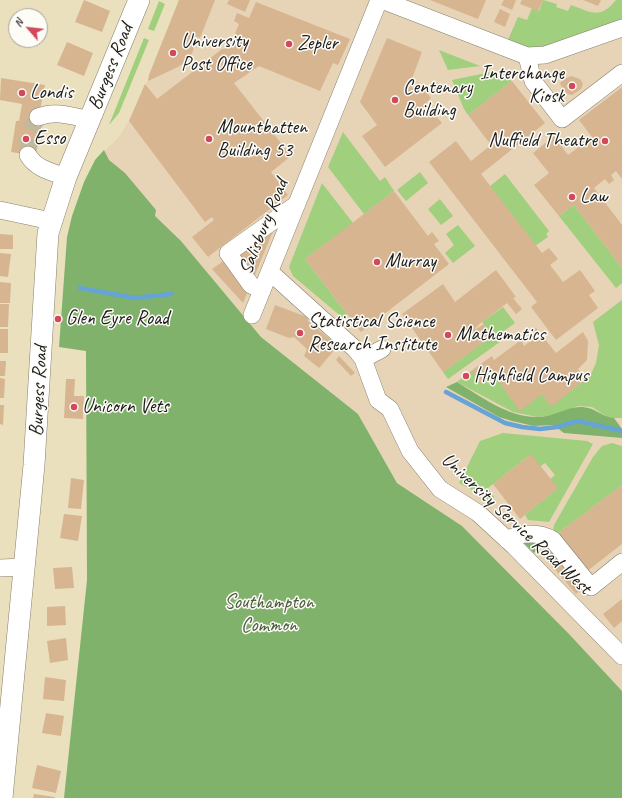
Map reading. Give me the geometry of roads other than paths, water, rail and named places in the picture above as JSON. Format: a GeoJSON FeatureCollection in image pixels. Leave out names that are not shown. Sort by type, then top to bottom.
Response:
{"type":"FeatureCollection","features":[{"type":"Feature","properties":{"kind":"main road","name":"Burgess Road"},"geometry":{"type":"LineString","coordinates":[[2,798],[39,406],[46,253],[51,221],[66,177],[139,0]]}},
{"type":"Feature","properties":{"kind":"street"},"geometry":{"type":"LineString","coordinates":[[380,0],[528,56],[545,55],[622,28]]}},
{"type":"Feature","properties":{"kind":"street","name":"Salisbury Road"},"geometry":{"type":"LineString","coordinates":[[252,315],[380,0]]}},
{"type":"Feature","properties":{"kind":"street"},"geometry":{"type":"LineString","coordinates":[[528,56],[533,81],[562,119],[622,73]]}},
{"type":"Feature","properties":{"kind":"street"},"geometry":{"type":"LineString","coordinates":[[38,117],[44,114],[64,114],[90,120]]}},
{"type":"Feature","properties":{"kind":"street"},"geometry":{"type":"LineString","coordinates":[[28,155],[32,162],[40,167],[66,177]]}},
{"type":"Feature","properties":{"kind":"street"},"geometry":{"type":"LineString","coordinates":[[262,290],[251,285],[228,253],[297,204]]}},
{"type":"Feature","properties":{"kind":"street"},"geometry":{"type":"LineString","coordinates":[[0,210],[51,221]]}},
{"type":"Feature","properties":{"kind":"street","name":"University Service Road West"},"geometry":{"type":"LineString","coordinates":[[270,272],[344,338],[363,359],[378,400],[390,409],[410,451],[440,489],[478,513],[507,540],[622,656]]}},
{"type":"Feature","properties":{"kind":"street"},"geometry":{"type":"LineString","coordinates":[[363,359],[382,349]]}},
{"type":"Feature","properties":{"kind":"street"},"geometry":{"type":"LineString","coordinates":[[507,540],[514,536],[525,534],[546,535],[553,540],[591,587],[622,562]]}},
{"type":"Feature","properties":{"kind":"street"},"geometry":{"type":"LineString","coordinates":[[0,568],[25,567]]}},
{"type":"Feature","properties":{"kind":"waterway"},"geometry":{"type":"LineString","coordinates":[[80,288],[135,298],[171,294]]}},
{"type":"Feature","properties":{"kind":"waterway"},"geometry":{"type":"LineString","coordinates":[[446,392],[505,423],[522,427],[540,429],[557,427],[578,421],[622,431]]}},
{"type":"Feature","properties":{"kind":"tunnel"},"geometry":{"type":"LineString","coordinates":[[28,155],[30,135],[33,125],[38,117]]}},
{"type":"Feature","properties":{"kind":"place","name":"Zepler"},"geometry":{"type":"Point","coordinates":[289,44]}},
{"type":"Feature","properties":{"kind":"place","name":"University Post Office"},"geometry":{"type":"Point","coordinates":[173,53]}},
{"type":"Feature","properties":{"kind":"place","name":"Interchange Kiosk"},"geometry":{"type":"Point","coordinates":[572,86]}},
{"type":"Feature","properties":{"kind":"place","name":"Londis"},"geometry":{"type":"Point","coordinates":[22,93]}},
{"type":"Feature","properties":{"kind":"place","name":"Centenary Building"},"geometry":{"type":"Point","coordinates":[395,100]}},
{"type":"Feature","properties":{"kind":"place","name":"Esso"},"geometry":{"type":"Point","coordinates":[26,139]}},
{"type":"Feature","properties":{"kind":"place","name":"Mountbatten Building 53"},"geometry":{"type":"Point","coordinates":[209,139]}},
{"type":"Feature","properties":{"kind":"place","name":"Nuffield Theatre"},"geometry":{"type":"Point","coordinates":[605,141]}},
{"type":"Feature","properties":{"kind":"place","name":"Law"},"geometry":{"type":"Point","coordinates":[572,197]}},
{"type":"Feature","properties":{"kind":"place","name":"Murray"},"geometry":{"type":"Point","coordinates":[377,262]}},
{"type":"Feature","properties":{"kind":"place","name":"Glen Eyre Road"},"geometry":{"type":"Point","coordinates":[58,319]}},
{"type":"Feature","properties":{"kind":"place","name":"Statistical Science Research Institute"},"geometry":{"type":"Point","coordinates":[300,333]}},
{"type":"Feature","properties":{"kind":"place","name":"Mathematics"},"geometry":{"type":"Point","coordinates":[448,335]}},
{"type":"Feature","properties":{"kind":"place","name":"Highfield Campus"},"geometry":{"type":"Point","coordinates":[466,376]}},
{"type":"Feature","properties":{"kind":"place","name":"Unicorn Vets"},"geometry":{"type":"Point","coordinates":[74,407]}},
{"type":"Feature","properties":{"kind":"park label","name":"Southampton Common"},"geometry":{"type":"Point","coordinates":[269,614]}}]}
